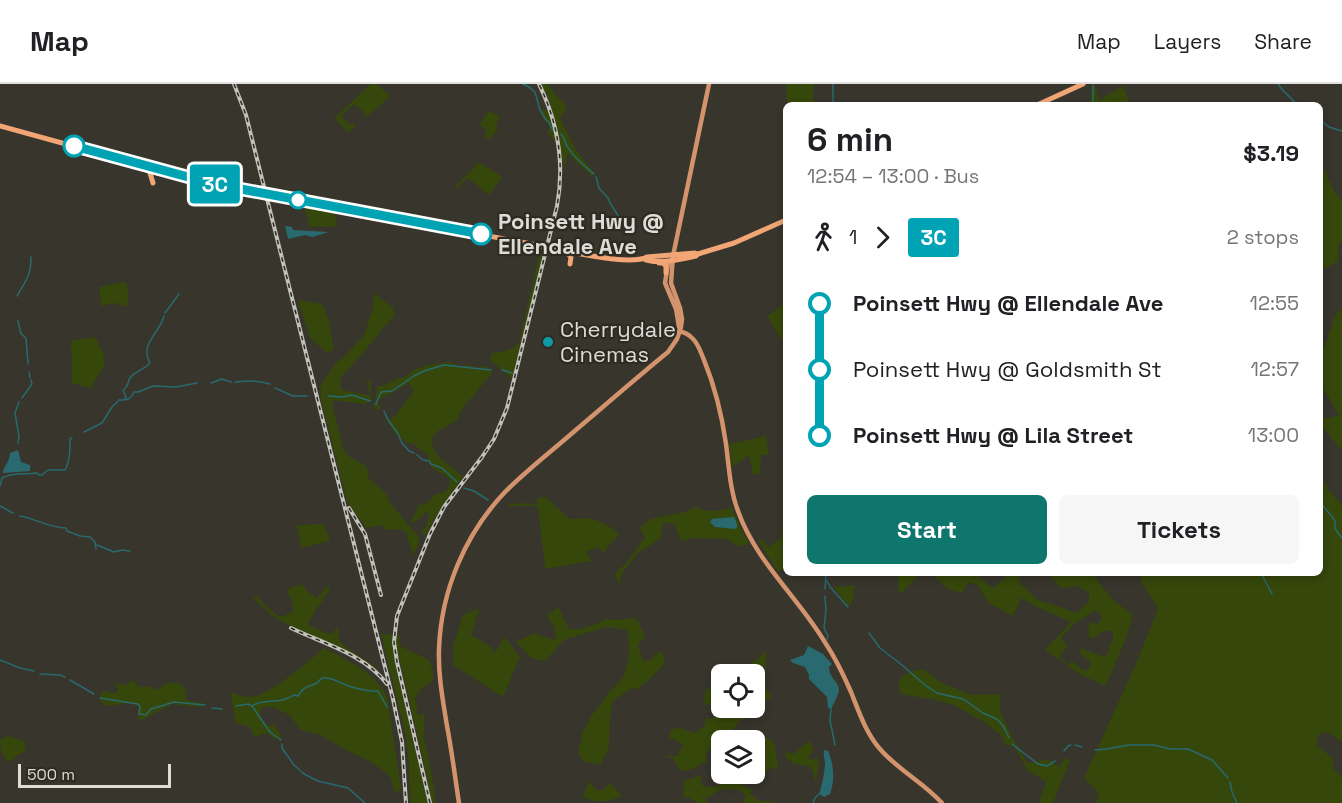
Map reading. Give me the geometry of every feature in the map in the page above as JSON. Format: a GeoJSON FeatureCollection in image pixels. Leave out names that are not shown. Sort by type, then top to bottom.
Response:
{"type":"FeatureCollection","features":[{"type":"Feature","properties":{"kind":"highway"},"geometry":{"type":"LineString","coordinates":[[1044,102],[1083,84]]}},
{"type":"Feature","properties":{"kind":"highway"},"geometry":{"type":"LineString","coordinates":[[0,126],[200,181],[606,258],[644,259],[647,257],[696,256],[734,243],[783,221]]}},
{"type":"Feature","properties":{"kind":"highway"},"geometry":{"type":"LineString","coordinates":[[153,183],[150,173],[156,168]]}},
{"type":"Feature","properties":{"kind":"highway"},"geometry":{"type":"LineString","coordinates":[[690,254],[692,245]]}},
{"type":"Feature","properties":{"kind":"highway"},"geometry":{"type":"LineString","coordinates":[[563,250],[571,257],[570,264]]}},
{"type":"Feature","properties":{"kind":"highway"},"geometry":{"type":"LineString","coordinates":[[651,262],[698,254]]}},
{"type":"Feature","properties":{"kind":"highway"},"geometry":{"type":"LineString","coordinates":[[644,259],[647,262],[664,264],[666,273]]}},
{"type":"Feature","properties":{"kind":"main road"},"geometry":{"type":"LineString","coordinates":[[459,803],[440,681],[439,651],[445,603],[453,577],[476,528],[504,493],[668,352],[675,342],[682,317],[671,283],[673,258],[709,84]]}},
{"type":"Feature","properties":{"kind":"main road"},"geometry":{"type":"LineString","coordinates":[[673,258],[668,263],[665,283],[679,318],[679,331]]}},
{"type":"Feature","properties":{"kind":"main road"},"geometry":{"type":"LineString","coordinates":[[679,331],[690,335],[694,340],[709,374],[724,433],[734,499],[750,536],[827,644],[843,674],[865,726],[876,744],[890,759],[942,803]]}},
{"type":"Feature","properties":{"kind":"green space"},"geometry":{"type":"Polygon","coordinates":[[[371,84],[376,84],[391,96],[365,118],[364,112],[354,104],[341,116],[350,125],[357,123],[349,133],[334,118],[371,84]]]}},
{"type":"Feature","properties":{"kind":"green space"},"geometry":{"type":"Polygon","coordinates":[[[538,84],[548,84],[559,99],[566,104],[565,111],[560,118],[575,148],[594,173],[591,176],[567,153],[565,167],[555,141],[548,134],[549,125],[543,118],[542,110],[551,106],[547,94],[538,84]]]}},
{"type":"Feature","properties":{"kind":"green space"},"geometry":{"type":"Polygon","coordinates":[[[786,84],[815,84],[814,102],[787,102],[786,84]]]}},
{"type":"Feature","properties":{"kind":"green space"},"geometry":{"type":"Polygon","coordinates":[[[1092,85],[1095,85],[1099,101],[1122,86],[1128,102],[1090,102],[1092,85]]]}},
{"type":"Feature","properties":{"kind":"green space"},"geometry":{"type":"Polygon","coordinates":[[[488,111],[500,116],[496,126],[498,129],[489,140],[485,137],[487,131],[480,124],[488,111]]]}},
{"type":"Feature","properties":{"kind":"green space"},"geometry":{"type":"Polygon","coordinates":[[[479,162],[502,177],[489,195],[468,178],[456,189],[454,188],[479,162]]]}},
{"type":"Feature","properties":{"kind":"green space"},"geometry":{"type":"Polygon","coordinates":[[[1323,167],[1333,189],[1342,200],[1342,240],[1338,245],[1338,262],[1323,269],[1323,167]]]}},
{"type":"Feature","properties":{"kind":"green space"},"geometry":{"type":"Polygon","coordinates":[[[304,205],[333,210],[338,226],[310,227],[304,205]]]}},
{"type":"Feature","properties":{"kind":"green space"},"geometry":{"type":"Polygon","coordinates":[[[540,251],[544,251],[512,379],[490,360],[491,353],[506,351],[519,343],[540,251]]]}},
{"type":"Feature","properties":{"kind":"green space"},"geometry":{"type":"Polygon","coordinates":[[[125,282],[129,294],[127,307],[115,303],[101,306],[99,287],[125,282]]]}},
{"type":"Feature","properties":{"kind":"green space"},"geometry":{"type":"Polygon","coordinates":[[[374,293],[393,308],[394,316],[341,377],[340,385],[342,390],[367,395],[370,394],[366,381],[371,381],[371,401],[364,404],[333,400],[333,407],[344,452],[367,467],[369,479],[387,494],[389,501],[420,539],[414,556],[407,533],[400,529],[384,530],[382,525],[366,528],[347,502],[321,399],[320,387],[335,364],[364,335],[373,308],[374,293]]]}},
{"type":"Feature","properties":{"kind":"green space"},"geometry":{"type":"Polygon","coordinates":[[[298,300],[322,304],[328,318],[334,349],[327,353],[310,338],[298,300]]]}},
{"type":"Feature","properties":{"kind":"green space"},"geometry":{"type":"Polygon","coordinates":[[[783,304],[783,342],[767,316],[783,304]]]}},
{"type":"Feature","properties":{"kind":"green space"},"geometry":{"type":"Polygon","coordinates":[[[1342,309],[1342,451],[1323,428],[1323,419],[1339,415],[1323,388],[1323,348],[1335,315],[1342,309]]]}},
{"type":"Feature","properties":{"kind":"green space"},"geometry":{"type":"Polygon","coordinates":[[[95,337],[103,353],[103,368],[91,388],[72,383],[71,341],[95,337]]]}},
{"type":"Feature","properties":{"kind":"green space"},"geometry":{"type":"Polygon","coordinates":[[[449,362],[460,366],[472,365],[475,368],[486,366],[493,372],[462,409],[456,421],[438,431],[432,439],[433,448],[438,456],[463,477],[437,514],[425,536],[421,532],[427,525],[429,514],[425,512],[413,523],[411,521],[418,505],[427,503],[435,494],[442,493],[449,488],[450,479],[431,467],[427,454],[412,443],[406,443],[387,421],[395,416],[413,392],[410,383],[378,400],[381,407],[374,409],[377,386],[405,377],[415,369],[449,362]]]}},
{"type":"Feature","properties":{"kind":"green space"},"geometry":{"type":"Polygon","coordinates":[[[766,436],[769,455],[761,455],[760,473],[753,475],[749,455],[732,466],[729,444],[766,436]]]}},
{"type":"Feature","properties":{"kind":"green space"},"geometry":{"type":"Polygon","coordinates":[[[1323,478],[1328,489],[1342,505],[1342,742],[1326,732],[1319,734],[1316,745],[1334,759],[1332,767],[1342,777],[1342,803],[1097,803],[1098,792],[1084,778],[1158,609],[1140,580],[1141,576],[1323,576],[1323,478]]]}},
{"type":"Feature","properties":{"kind":"green space"},"geometry":{"type":"Polygon","coordinates":[[[545,496],[569,519],[594,520],[607,525],[619,534],[603,553],[598,547],[586,552],[592,561],[545,569],[538,506],[510,506],[508,504],[535,505],[537,499],[545,496]]]}},
{"type":"Feature","properties":{"kind":"green space"},"geometry":{"type":"Polygon","coordinates":[[[731,506],[749,543],[740,547],[727,539],[691,538],[681,541],[674,523],[663,523],[660,539],[638,553],[623,572],[620,578],[622,587],[614,575],[628,561],[645,537],[640,528],[650,519],[685,512],[696,507],[714,511],[731,506]]]}},
{"type":"Feature","properties":{"kind":"green space"},"geometry":{"type":"Polygon","coordinates":[[[324,524],[330,541],[301,548],[296,525],[324,524]]]}},
{"type":"Feature","properties":{"kind":"green space"},"geometry":{"type":"Polygon","coordinates":[[[783,536],[783,569],[778,572],[758,540],[763,540],[769,547],[783,536]]]}},
{"type":"Feature","properties":{"kind":"green space"},"geometry":{"type":"Polygon","coordinates":[[[898,576],[918,576],[902,593],[898,592],[898,576]]]}},
{"type":"Feature","properties":{"kind":"green space"},"geometry":{"type":"Polygon","coordinates":[[[934,576],[978,576],[993,588],[1007,576],[1018,576],[1021,584],[1038,600],[1076,613],[1089,602],[1089,592],[1077,586],[1061,588],[1050,576],[1095,576],[1113,600],[1133,615],[1106,686],[1083,676],[1045,650],[1071,622],[1021,598],[1013,616],[989,603],[977,585],[969,582],[962,593],[948,589],[934,576]],[[1098,611],[1092,612],[1073,625],[1061,638],[1068,646],[1059,657],[1068,665],[1072,661],[1087,671],[1091,663],[1079,652],[1082,648],[1106,657],[1113,633],[1105,631],[1093,639],[1089,636],[1088,630],[1090,622],[1098,624],[1102,618],[1098,611]]]}},
{"type":"Feature","properties":{"kind":"green space"},"geometry":{"type":"Polygon","coordinates":[[[302,584],[317,598],[328,585],[330,589],[307,624],[328,634],[333,634],[336,627],[342,644],[377,668],[377,672],[339,647],[280,620],[253,597],[258,596],[264,605],[280,617],[293,612],[287,589],[302,584]]]}},
{"type":"Feature","properties":{"kind":"green space"},"geometry":{"type":"Polygon","coordinates":[[[854,585],[853,599],[848,606],[834,587],[854,585]]]}},
{"type":"Feature","properties":{"kind":"green space"},"geometry":{"type":"Polygon","coordinates":[[[558,607],[569,629],[582,629],[608,619],[634,618],[645,636],[638,645],[643,660],[649,661],[661,650],[665,663],[639,689],[632,688],[613,701],[609,747],[600,765],[584,761],[578,753],[583,731],[592,715],[624,676],[629,656],[628,630],[606,627],[564,640],[545,661],[531,658],[516,642],[534,633],[555,640],[555,629],[547,616],[558,607]]]}},
{"type":"Feature","properties":{"kind":"green space"},"geometry":{"type":"Polygon","coordinates":[[[479,609],[471,635],[488,645],[495,653],[505,637],[520,657],[503,697],[453,665],[453,647],[463,615],[479,609]]]}},
{"type":"Feature","properties":{"kind":"green space"},"geometry":{"type":"Polygon","coordinates":[[[381,634],[391,634],[397,672],[428,803],[410,803],[406,737],[381,634]]]}},
{"type":"Feature","properties":{"kind":"green space"},"geometry":{"type":"Polygon","coordinates":[[[396,634],[399,634],[400,646],[429,660],[433,671],[433,680],[420,690],[415,698],[418,715],[424,714],[424,737],[435,803],[432,803],[396,645],[396,634]]]}},
{"type":"Feature","properties":{"kind":"green space"},"geometry":{"type":"Polygon","coordinates":[[[324,648],[367,673],[387,696],[401,788],[395,794],[390,776],[371,762],[321,735],[300,730],[290,715],[272,707],[262,707],[260,715],[264,722],[269,726],[274,724],[282,738],[274,739],[267,733],[254,737],[251,728],[235,722],[231,692],[249,697],[266,692],[288,678],[324,648]]]}},
{"type":"Feature","properties":{"kind":"green space"},"geometry":{"type":"Polygon","coordinates":[[[763,652],[766,653],[765,668],[765,664],[750,664],[763,652]]]}},
{"type":"Feature","properties":{"kind":"green space"},"geometry":{"type":"Polygon","coordinates":[[[924,669],[940,682],[971,695],[1001,694],[1000,710],[1027,763],[1049,759],[1058,767],[1066,757],[1070,761],[1053,803],[1039,803],[1046,781],[1028,771],[1014,746],[1005,745],[1001,735],[984,722],[954,705],[900,694],[899,681],[910,672],[924,669]]]}},
{"type":"Feature","properties":{"kind":"green space"},"geometry":{"type":"Polygon","coordinates":[[[131,681],[139,687],[148,685],[157,690],[167,683],[180,684],[184,688],[186,700],[206,704],[197,707],[172,704],[142,720],[138,719],[139,707],[135,705],[106,706],[101,701],[102,692],[107,691],[113,694],[117,692],[115,683],[126,685],[131,681]]]}},
{"type":"Feature","properties":{"kind":"green space"},"geometry":{"type":"Polygon","coordinates":[[[711,686],[711,704],[703,705],[706,690],[711,686]]]}},
{"type":"Feature","properties":{"kind":"green space"},"geometry":{"type":"Polygon","coordinates":[[[767,689],[772,698],[765,702],[767,689]]]}},
{"type":"Feature","properties":{"kind":"green space"},"geometry":{"type":"Polygon","coordinates":[[[705,718],[744,718],[732,730],[711,730],[711,749],[706,753],[707,761],[691,769],[679,770],[674,759],[667,757],[677,756],[683,746],[678,741],[669,738],[671,729],[679,728],[695,733],[705,725],[705,718]]]}},
{"type":"Feature","properties":{"kind":"green space"},"geometry":{"type":"Polygon","coordinates":[[[8,736],[24,741],[26,744],[24,752],[9,762],[3,755],[0,743],[0,740],[8,736]]]}},
{"type":"Feature","properties":{"kind":"green space"},"geometry":{"type":"Polygon","coordinates":[[[768,737],[775,745],[778,768],[767,769],[765,774],[765,740],[768,737]]]}},
{"type":"Feature","properties":{"kind":"green space"},"geometry":{"type":"Polygon","coordinates":[[[809,741],[814,749],[808,758],[811,760],[818,758],[819,761],[816,782],[811,767],[792,762],[785,754],[787,752],[793,754],[809,741]]]}},
{"type":"Feature","properties":{"kind":"green space"},"geometry":{"type":"Polygon","coordinates":[[[701,775],[701,783],[704,787],[741,784],[752,789],[751,795],[761,802],[765,800],[774,803],[742,803],[746,796],[739,790],[721,789],[705,799],[707,803],[698,803],[688,797],[684,798],[684,781],[701,775]]]}},
{"type":"Feature","properties":{"kind":"green space"},"geometry":{"type":"Polygon","coordinates":[[[590,781],[598,791],[610,783],[622,796],[602,801],[582,797],[590,781]]]}},
{"type":"Feature","properties":{"kind":"water"},"geometry":{"type":"Polygon","coordinates":[[[285,226],[292,227],[293,230],[329,232],[312,237],[305,235],[288,239],[285,226]]]}},
{"type":"Feature","properties":{"kind":"water"},"geometry":{"type":"Polygon","coordinates":[[[18,450],[21,462],[30,465],[30,471],[3,473],[10,453],[18,450]]]}},
{"type":"Feature","properties":{"kind":"water"},"geometry":{"type":"Polygon","coordinates":[[[734,517],[737,524],[735,529],[715,527],[710,522],[712,519],[734,517]]]}},
{"type":"Feature","properties":{"kind":"water"},"geometry":{"type":"Polygon","coordinates":[[[808,646],[823,654],[832,664],[829,671],[839,690],[831,709],[828,708],[827,697],[809,679],[805,667],[790,660],[804,655],[808,646]]]}},
{"type":"Feature","properties":{"kind":"water"},"geometry":{"type":"Polygon","coordinates":[[[824,750],[828,751],[830,756],[833,778],[830,794],[824,797],[819,794],[825,769],[824,750]]]}},
{"type":"Feature","properties":{"kind":"waterway"},"geometry":{"type":"LineString","coordinates":[[523,84],[535,92],[540,110],[554,131]]}},
{"type":"Feature","properties":{"kind":"waterway"},"geometry":{"type":"LineString","coordinates":[[833,84],[833,102]]}},
{"type":"Feature","properties":{"kind":"waterway"},"geometry":{"type":"LineString","coordinates":[[1278,84],[1294,102]]}},
{"type":"Feature","properties":{"kind":"waterway"},"geometry":{"type":"LineString","coordinates":[[1093,85],[1093,102]]}},
{"type":"Feature","properties":{"kind":"waterway"},"geometry":{"type":"LineString","coordinates":[[1323,122],[1342,131]]}},
{"type":"Feature","properties":{"kind":"waterway"},"geometry":{"type":"LineString","coordinates":[[561,134],[572,154],[594,174]]}},
{"type":"Feature","properties":{"kind":"waterway"},"geometry":{"type":"LineString","coordinates":[[596,177],[599,188],[608,198],[622,222]]}},
{"type":"Feature","properties":{"kind":"waterway"},"geometry":{"type":"LineString","coordinates":[[17,296],[29,273],[31,257]]}},
{"type":"Feature","properties":{"kind":"waterway"},"geometry":{"type":"LineString","coordinates":[[165,313],[179,294]]}},
{"type":"Feature","properties":{"kind":"waterway"},"geometry":{"type":"LineString","coordinates":[[125,399],[123,390],[130,378],[150,363],[147,350],[164,316]]}},
{"type":"Feature","properties":{"kind":"waterway"},"geometry":{"type":"LineString","coordinates":[[18,321],[21,334],[26,338],[28,364]]}},
{"type":"Feature","properties":{"kind":"waterway"},"geometry":{"type":"LineString","coordinates":[[375,404],[381,392],[392,391],[414,376],[444,365],[491,370]]}},
{"type":"Feature","properties":{"kind":"waterway"},"geometry":{"type":"LineString","coordinates":[[502,370],[512,373]]}},
{"type":"Feature","properties":{"kind":"waterway"},"geometry":{"type":"LineString","coordinates":[[29,372],[30,378]]}},
{"type":"Feature","properties":{"kind":"waterway"},"geometry":{"type":"LineString","coordinates":[[211,383],[222,379],[231,382]]}},
{"type":"Feature","properties":{"kind":"waterway"},"geometry":{"type":"LineString","coordinates":[[22,398],[32,384],[31,380]]}},
{"type":"Feature","properties":{"kind":"waterway"},"geometry":{"type":"LineString","coordinates":[[235,382],[257,381],[270,384]]}},
{"type":"Feature","properties":{"kind":"waterway"},"geometry":{"type":"LineString","coordinates":[[84,432],[102,423],[119,400],[128,399],[134,392],[153,386],[176,387],[197,383]]}},
{"type":"Feature","properties":{"kind":"waterway"},"geometry":{"type":"LineString","coordinates":[[275,388],[293,396],[307,396]]}},
{"type":"Feature","properties":{"kind":"waterway"},"geometry":{"type":"LineString","coordinates":[[328,396],[352,395],[370,401]]}},
{"type":"Feature","properties":{"kind":"waterway"},"geometry":{"type":"LineString","coordinates":[[18,443],[15,413],[19,402]]}},
{"type":"Feature","properties":{"kind":"waterway"},"geometry":{"type":"LineString","coordinates":[[384,411],[402,443],[414,453]]}},
{"type":"Feature","properties":{"kind":"waterway"},"geometry":{"type":"LineString","coordinates":[[0,486],[2,478],[10,475],[37,473],[42,475],[48,470],[65,470],[72,438]]}},
{"type":"Feature","properties":{"kind":"waterway"},"geometry":{"type":"LineString","coordinates":[[417,455],[442,468],[457,482]]}},
{"type":"Feature","properties":{"kind":"waterway"},"geometry":{"type":"LineString","coordinates":[[464,488],[488,500]]}},
{"type":"Feature","properties":{"kind":"waterway"},"geometry":{"type":"LineString","coordinates":[[0,506],[13,513]]}},
{"type":"Feature","properties":{"kind":"waterway"},"geometry":{"type":"LineString","coordinates":[[1323,506],[1335,521],[1335,529],[1342,538]]}},
{"type":"Feature","properties":{"kind":"waterway"},"geometry":{"type":"LineString","coordinates":[[20,516],[54,527],[66,528],[67,531],[80,536],[90,537],[95,542],[96,549]]}},
{"type":"Feature","properties":{"kind":"waterway"},"geometry":{"type":"LineString","coordinates":[[97,545],[114,552],[130,551]]}},
{"type":"Feature","properties":{"kind":"waterway"},"geometry":{"type":"LineString","coordinates":[[825,589],[826,576]]}},
{"type":"Feature","properties":{"kind":"waterway"},"geometry":{"type":"LineString","coordinates":[[1263,576],[1272,594]]}},
{"type":"Feature","properties":{"kind":"waterway"},"geometry":{"type":"LineString","coordinates":[[827,581],[830,587]]}},
{"type":"Feature","properties":{"kind":"waterway"},"geometry":{"type":"LineString","coordinates":[[831,588],[848,607]]}},
{"type":"Feature","properties":{"kind":"waterway"},"geometry":{"type":"LineString","coordinates":[[825,596],[824,628],[827,639]]}},
{"type":"Feature","properties":{"kind":"waterway"},"geometry":{"type":"LineString","coordinates":[[869,633],[880,648],[925,685],[937,693],[963,699],[983,713],[997,719],[1009,738]]}},
{"type":"Feature","properties":{"kind":"waterway"},"geometry":{"type":"LineString","coordinates":[[0,660],[34,671]]}},
{"type":"Feature","properties":{"kind":"waterway"},"geometry":{"type":"LineString","coordinates":[[40,674],[65,677]]}},
{"type":"Feature","properties":{"kind":"waterway"},"geometry":{"type":"LineString","coordinates":[[252,706],[262,702],[283,700],[294,695],[298,696],[304,688],[317,683],[321,678],[327,678],[357,688],[378,691],[387,707]]}},
{"type":"Feature","properties":{"kind":"waterway"},"geometry":{"type":"LineString","coordinates":[[70,680],[94,694]]}},
{"type":"Feature","properties":{"kind":"waterway"},"geometry":{"type":"LineString","coordinates":[[100,698],[138,704],[139,714],[146,715],[151,709],[174,702],[205,705]]}},
{"type":"Feature","properties":{"kind":"waterway"},"geometry":{"type":"LineString","coordinates":[[236,706],[248,704],[252,706],[270,732],[281,740]]}},
{"type":"Feature","properties":{"kind":"waterway"},"geometry":{"type":"LineString","coordinates":[[212,708],[222,709]]}},
{"type":"Feature","properties":{"kind":"waterway"},"geometry":{"type":"LineString","coordinates":[[831,709],[830,720],[835,745]]}},
{"type":"Feature","properties":{"kind":"waterway"},"geometry":{"type":"LineString","coordinates":[[282,744],[282,748],[294,765],[304,774],[318,781],[348,788],[365,803]]}},
{"type":"Feature","properties":{"kind":"waterway"},"geometry":{"type":"LineString","coordinates":[[1012,744],[1038,764],[1047,766],[1055,761]]}},
{"type":"Feature","properties":{"kind":"waterway"},"geometry":{"type":"LineString","coordinates":[[1064,751],[1071,745]]}},
{"type":"Feature","properties":{"kind":"waterway"},"geometry":{"type":"LineString","coordinates":[[1075,745],[1082,747]]}},
{"type":"Feature","properties":{"kind":"waterway"},"geometry":{"type":"LineString","coordinates":[[1095,750],[1129,745],[1188,749],[1212,760],[1228,778]]}},
{"type":"Feature","properties":{"kind":"waterway"},"geometry":{"type":"LineString","coordinates":[[1230,782],[1237,803]]}},
{"type":"Feature","properties":{"kind":"waterway"},"geometry":{"type":"LineString","coordinates":[[813,803],[819,794]]}},
{"type":"Feature","properties":{"kind":"railway"},"geometry":{"type":"LineString","coordinates":[[234,84],[246,115],[393,699],[402,742],[406,803]]}},
{"type":"Feature","properties":{"kind":"railway"},"geometry":{"type":"LineString","coordinates":[[430,803],[397,662],[394,642],[397,616],[430,534],[444,507],[494,439],[507,408],[559,190],[560,159],[555,128],[539,84]]}},
{"type":"Feature","properties":{"kind":"railway"},"geometry":{"type":"LineString","coordinates":[[349,508],[365,534],[381,595]]}},
{"type":"Feature","properties":{"kind":"railway"},"geometry":{"type":"LineString","coordinates":[[291,628],[355,657],[378,674],[387,684]]}},
{"type":"Feature","properties":{"kind":"bus line","name":"3C"},"geometry":{"type":"LineString","coordinates":[[74,146],[214,184],[481,234]]}},
{"type":"Feature","properties":{"kind":"place","name":"Poinsett Hwy @ Ellendale Ave"},"geometry":{"type":"Point","coordinates":[481,234]}},
{"type":"Feature","properties":{"kind":"place","name":"Cherrydale Cinemas"},"geometry":{"type":"Point","coordinates":[548,342]}}]}
